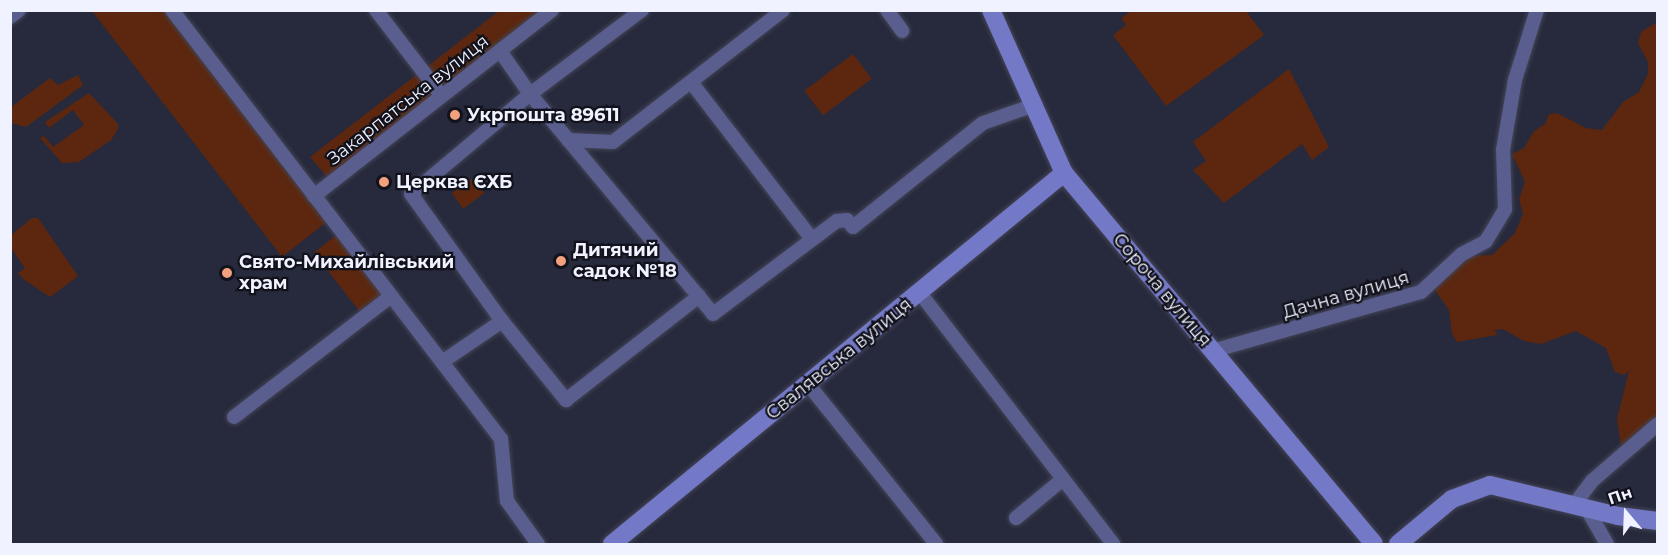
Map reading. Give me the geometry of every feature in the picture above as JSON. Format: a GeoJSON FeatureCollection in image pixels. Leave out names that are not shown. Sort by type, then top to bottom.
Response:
{"type":"FeatureCollection","features":[{"type":"Feature","properties":{"kind":"street"},"geometry":{"type":"LineString","coordinates":[[10,17],[19,10]]}},
{"type":"Feature","properties":{"kind":"street"},"geometry":{"type":"LineString","coordinates":[[172,10],[501,440],[507,501],[538,544]]}},
{"type":"Feature","properties":{"kind":"street"},"geometry":{"type":"LineString","coordinates":[[376,10],[442,96]]}},
{"type":"Feature","properties":{"kind":"street","name":"Закарпатська вулиця"},"geometry":{"type":"LineString","coordinates":[[314,195],[552,10]]}},
{"type":"Feature","properties":{"kind":"street"},"geometry":{"type":"LineString","coordinates":[[642,10],[530,94],[411,194],[502,321],[566,400],[699,296]]}},
{"type":"Feature","properties":{"kind":"street"},"geometry":{"type":"LineString","coordinates":[[568,140],[613,142],[783,10]]}},
{"type":"Feature","properties":{"kind":"street"},"geometry":{"type":"LineString","coordinates":[[887,10],[902,31]]}},
{"type":"Feature","properties":{"kind":"street","name":"Сороча вулиця"},"geometry":{"type":"LineString","coordinates":[[991,10],[1064,173],[1374,544]]}},
{"type":"Feature","properties":{"kind":"street","name":"Дачна вулиця"},"geometry":{"type":"LineString","coordinates":[[1212,351],[1421,292],[1462,254],[1486,241],[1505,209],[1503,150],[1515,80],[1537,10]]}},
{"type":"Feature","properties":{"kind":"street"},"geometry":{"type":"LineString","coordinates":[[500,51],[530,94],[713,314],[837,221],[847,220],[854,227],[983,123],[1034,105]]}},
{"type":"Feature","properties":{"kind":"street"},"geometry":{"type":"LineString","coordinates":[[691,82],[812,239]]}},
{"type":"Feature","properties":{"kind":"street","name":"Свалявська вулиця"},"geometry":{"type":"LineString","coordinates":[[612,544],[1064,173]]}},
{"type":"Feature","properties":{"kind":"street"},"geometry":{"type":"LineString","coordinates":[[920,293],[1113,544]]}},
{"type":"Feature","properties":{"kind":"street"},"geometry":{"type":"LineString","coordinates":[[234,417],[391,296]]}},
{"type":"Feature","properties":{"kind":"street"},"geometry":{"type":"LineString","coordinates":[[442,362],[502,321]]}},
{"type":"Feature","properties":{"kind":"street"},"geometry":{"type":"LineString","coordinates":[[808,384],[936,544]]}},
{"type":"Feature","properties":{"kind":"street"},"geometry":{"type":"LineString","coordinates":[[1580,507],[1592,481],[1658,424]]}},
{"type":"Feature","properties":{"kind":"street"},"geometry":{"type":"LineString","coordinates":[[1016,519],[1063,479]]}},
{"type":"Feature","properties":{"kind":"street"},"geometry":{"type":"LineString","coordinates":[[1398,544],[1452,499],[1491,485],[1580,507],[1658,521]]}},
{"type":"Feature","properties":{"kind":"street"},"geometry":{"type":"LineString","coordinates":[[1580,507],[1607,544]]}},
{"type":"Feature","properties":{"kind":"shaded area"},"geometry":{"type":"Polygon","coordinates":[[[92,11],[164,11],[329,220],[282,257],[92,11]]]}},
{"type":"Feature","properties":{"kind":"shaded area"},"geometry":{"type":"Polygon","coordinates":[[[499,11],[547,11],[330,180],[310,157],[499,11]]]}},
{"type":"Feature","properties":{"kind":"shaded area"},"geometry":{"type":"Polygon","coordinates":[[[1131,11],[1246,11],[1264,35],[1166,106],[1113,35],[1126,25],[1121,18],[1131,11]]]}},
{"type":"Feature","properties":{"kind":"shaded area"},"geometry":{"type":"Polygon","coordinates":[[[1657,22],[1657,419],[1621,446],[1617,419],[1629,371],[1624,375],[1615,372],[1606,348],[1576,331],[1541,344],[1524,341],[1503,329],[1495,330],[1497,335],[1457,342],[1452,334],[1449,310],[1434,289],[1460,256],[1492,255],[1515,233],[1523,214],[1519,199],[1525,182],[1512,154],[1524,148],[1534,131],[1545,124],[1549,114],[1557,113],[1586,128],[1602,130],[1623,102],[1639,92],[1648,74],[1648,62],[1638,43],[1641,32],[1657,22]]]}},
{"type":"Feature","properties":{"kind":"shaded area"},"geometry":{"type":"Polygon","coordinates":[[[853,54],[872,79],[823,115],[804,91],[853,54]]]}},
{"type":"Feature","properties":{"kind":"shaded area"},"geometry":{"type":"Polygon","coordinates":[[[1289,69],[1329,147],[1312,160],[1302,144],[1224,203],[1193,170],[1206,161],[1193,142],[1289,69]]]}},
{"type":"Feature","properties":{"kind":"shaded area"},"geometry":{"type":"Polygon","coordinates":[[[78,75],[83,85],[26,127],[11,123],[11,107],[50,78],[58,85],[78,75]]]}},
{"type":"Feature","properties":{"kind":"shaded area"},"geometry":{"type":"Polygon","coordinates":[[[89,93],[118,124],[118,129],[111,140],[79,162],[62,163],[40,138],[44,136],[53,147],[84,125],[73,110],[49,128],[45,122],[89,93]]]}},
{"type":"Feature","properties":{"kind":"shaded area"},"geometry":{"type":"Polygon","coordinates":[[[473,178],[484,193],[463,209],[452,193],[473,178]]]}},
{"type":"Feature","properties":{"kind":"shaded area"},"geometry":{"type":"Polygon","coordinates":[[[32,218],[38,218],[78,276],[50,297],[18,273],[25,268],[11,248],[11,235],[32,218]]]}},
{"type":"Feature","properties":{"kind":"shaded area"},"geometry":{"type":"Polygon","coordinates":[[[339,233],[387,294],[362,314],[314,253],[339,233]]]}},
{"type":"Feature","properties":{"kind":"place","name":"Укрпошта 89611"},"geometry":{"type":"Point","coordinates":[455,115]}},
{"type":"Feature","properties":{"kind":"place","name":"Церква ЄХБ"},"geometry":{"type":"Point","coordinates":[384,182]}},
{"type":"Feature","properties":{"kind":"place","name":"Дитячий садок №18"},"geometry":{"type":"Point","coordinates":[561,261]}},
{"type":"Feature","properties":{"kind":"place","name":"Свято-Михайлівський храм"},"geometry":{"type":"Point","coordinates":[227,273]}}]}
